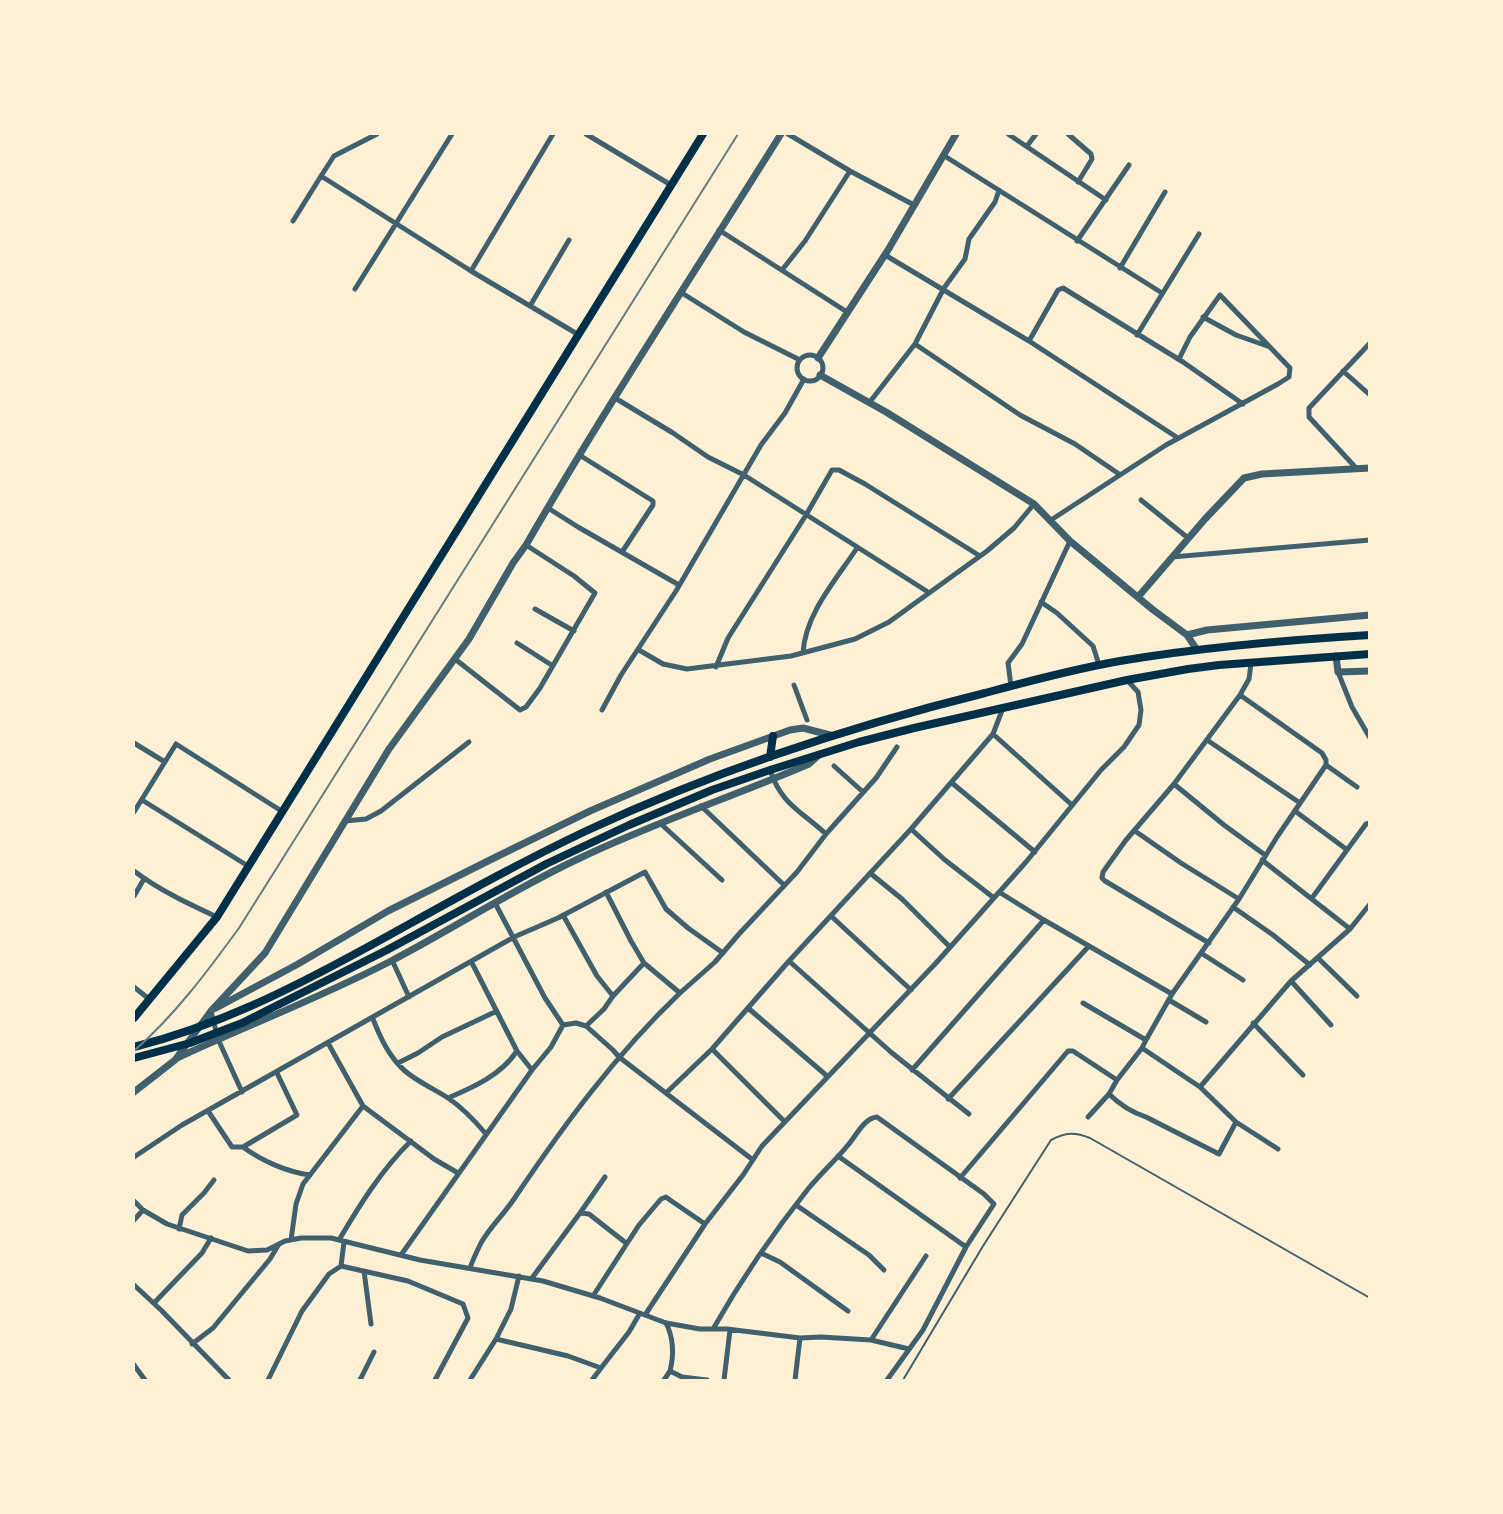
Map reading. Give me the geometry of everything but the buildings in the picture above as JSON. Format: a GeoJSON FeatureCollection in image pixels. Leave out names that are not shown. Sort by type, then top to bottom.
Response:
{"type":"FeatureCollection","features":[{"type":"Feature","properties":{"kind":"main road"},"geometry":{"type":"LineString","coordinates":[[134,1018],[217,917],[703,134]]}},
{"type":"Feature","properties":{"kind":"main road"},"geometry":{"type":"LineString","coordinates":[[134,1047],[176,1036],[238,1013],[301,983],[583,833],[644,805],[830,735],[901,714],[1099,665],[1270,641],[1370,635]]}},
{"type":"Feature","properties":{"kind":"main road"},"geometry":{"type":"LineString","coordinates":[[134,1058],[190,1043],[242,1023],[387,950],[546,864],[629,825],[712,790],[770,770],[902,731],[1127,680],[1188,669],[1370,654]]}},
{"type":"Feature","properties":{"kind":"main road"},"geometry":{"type":"LineString","coordinates":[[770,757],[773,736]]}},
{"type":"Feature","properties":{"kind":"street"},"geometry":{"type":"LineString","coordinates":[[293,221],[334,156],[377,134]]}},
{"type":"Feature","properties":{"kind":"street"},"geometry":{"type":"LineString","coordinates":[[355,289],[452,134]]}},
{"type":"Feature","properties":{"kind":"street"},"geometry":{"type":"LineString","coordinates":[[471,271],[553,134]]}},
{"type":"Feature","properties":{"kind":"street"},"geometry":{"type":"LineString","coordinates":[[585,134],[671,185]]}},
{"type":"Feature","properties":{"kind":"street"},"geometry":{"type":"LineString","coordinates":[[175,1060],[211,1011],[265,953],[389,749],[469,639],[513,563],[781,134]]}},
{"type":"Feature","properties":{"kind":"street"},"geometry":{"type":"LineString","coordinates":[[788,134],[914,205]]}},
{"type":"Feature","properties":{"kind":"street"},"geometry":{"type":"LineString","coordinates":[[818,358],[885,255],[956,134]]}},
{"type":"Feature","properties":{"kind":"street"},"geometry":{"type":"LineString","coordinates":[[1008,134],[1106,200]]}},
{"type":"Feature","properties":{"kind":"street"},"geometry":{"type":"LineString","coordinates":[[1027,146],[1036,134]]}},
{"type":"Feature","properties":{"kind":"street"},"geometry":{"type":"LineString","coordinates":[[1068,134],[1091,154],[1092,159],[1078,182]]}},
{"type":"Feature","properties":{"kind":"street"},"geometry":{"type":"LineString","coordinates":[[943,155],[1162,293]]}},
{"type":"Feature","properties":{"kind":"street"},"geometry":{"type":"LineString","coordinates":[[1077,241],[1129,165]]}},
{"type":"Feature","properties":{"kind":"street"},"geometry":{"type":"LineString","coordinates":[[782,270],[805,241],[850,171]]}},
{"type":"Feature","properties":{"kind":"street"},"geometry":{"type":"LineString","coordinates":[[321,176],[471,271],[579,335]]}},
{"type":"Feature","properties":{"kind":"street"},"geometry":{"type":"LineString","coordinates":[[869,403],[915,344],[944,288],[965,259],[969,239],[995,202],[999,190]]}},
{"type":"Feature","properties":{"kind":"street"},"geometry":{"type":"LineString","coordinates":[[1120,267],[1165,192]]}},
{"type":"Feature","properties":{"kind":"street"},"geometry":{"type":"LineString","coordinates":[[719,230],[847,312]]}},
{"type":"Feature","properties":{"kind":"street"},"geometry":{"type":"LineString","coordinates":[[1137,335],[1199,234]]}},
{"type":"Feature","properties":{"kind":"street"},"geometry":{"type":"LineString","coordinates":[[530,306],[569,240]]}},
{"type":"Feature","properties":{"kind":"street"},"geometry":{"type":"LineString","coordinates":[[885,255],[944,288],[1029,341],[1178,438]]}},
{"type":"Feature","properties":{"kind":"street"},"geometry":{"type":"LineString","coordinates":[[1029,341],[1059,290],[1063,288],[1179,359],[1243,404]]}},
{"type":"Feature","properties":{"kind":"street"},"geometry":{"type":"LineString","coordinates":[[682,293],[744,332],[800,360]]}},
{"type":"Feature","properties":{"kind":"street"},"geometry":{"type":"LineString","coordinates":[[1051,519],[1178,438],[1289,377],[1290,368],[1220,295],[1203,317],[1179,359]]}},
{"type":"Feature","properties":{"kind":"street"},"geometry":{"type":"LineString","coordinates":[[1203,317],[1236,335],[1270,348]]}},
{"type":"Feature","properties":{"kind":"street"},"geometry":{"type":"LineString","coordinates":[[1357,469],[1308,414],[1309,408],[1370,343]]}},
{"type":"Feature","properties":{"kind":"street"},"geometry":{"type":"LineString","coordinates":[[915,344],[1020,416],[1075,444],[1119,474]]}},
{"type":"Feature","properties":{"kind":"street"},"geometry":{"type":"LineString","coordinates":[[810,355],[818,358],[822,365],[820,375],[812,380],[804,379],[798,372],[800,360],[810,355]]}},
{"type":"Feature","properties":{"kind":"street"},"geometry":{"type":"LineString","coordinates":[[1342,371],[1370,395]]}},
{"type":"Feature","properties":{"kind":"street"},"geometry":{"type":"LineString","coordinates":[[820,375],[1034,504],[1070,541],[1187,635],[1197,650]]}},
{"type":"Feature","properties":{"kind":"street"},"geometry":{"type":"LineString","coordinates":[[602,710],[761,446],[804,379]]}},
{"type":"Feature","properties":{"kind":"street"},"geometry":{"type":"LineString","coordinates":[[615,398],[708,457],[744,475],[928,592]]}},
{"type":"Feature","properties":{"kind":"street"},"geometry":{"type":"LineString","coordinates":[[581,456],[653,501],[653,505],[621,552]]}},
{"type":"Feature","properties":{"kind":"street"},"geometry":{"type":"LineString","coordinates":[[1138,597],[1188,538],[1244,478],[1262,474],[1370,468]]}},
{"type":"Feature","properties":{"kind":"street"},"geometry":{"type":"LineString","coordinates":[[716,667],[728,638],[832,470],[839,470],[980,556]]}},
{"type":"Feature","properties":{"kind":"street"},"geometry":{"type":"LineString","coordinates":[[1141,500],[1188,538]]}},
{"type":"Feature","properties":{"kind":"street"},"geometry":{"type":"LineString","coordinates":[[639,650],[663,664],[687,669],[716,667],[803,653],[855,639],[889,622],[980,556],[1014,528],[1034,504]]}},
{"type":"Feature","properties":{"kind":"street"},"geometry":{"type":"LineString","coordinates":[[548,508],[679,585]]}},
{"type":"Feature","properties":{"kind":"street"},"geometry":{"type":"LineString","coordinates":[[1172,557],[1370,540]]}},
{"type":"Feature","properties":{"kind":"street"},"geometry":{"type":"LineString","coordinates":[[1011,686],[1008,663],[1022,644],[1070,541]]}},
{"type":"Feature","properties":{"kind":"street"},"geometry":{"type":"LineString","coordinates":[[455,659],[520,710],[526,707],[553,666],[595,596],[595,592],[526,544]]}},
{"type":"Feature","properties":{"kind":"street"},"geometry":{"type":"LineString","coordinates":[[803,653],[804,641],[815,611],[857,548]]}},
{"type":"Feature","properties":{"kind":"street"},"geometry":{"type":"LineString","coordinates":[[1041,602],[1057,613],[1093,646],[1099,665]]}},
{"type":"Feature","properties":{"kind":"street"},"geometry":{"type":"LineString","coordinates":[[535,609],[574,631]]}},
{"type":"Feature","properties":{"kind":"street"},"geometry":{"type":"LineString","coordinates":[[1187,635],[1207,630],[1370,615]]}},
{"type":"Feature","properties":{"kind":"street"},"geometry":{"type":"LineString","coordinates":[[517,643],[553,666]]}},
{"type":"Feature","properties":{"kind":"street"},"geometry":{"type":"LineString","coordinates":[[1336,656],[1338,672],[1370,738]]}},
{"type":"Feature","properties":{"kind":"street"},"geometry":{"type":"LineString","coordinates":[[1209,943],[1128,896],[1102,878],[1104,870],[1174,784],[1240,695],[1249,679],[1251,663]]}},
{"type":"Feature","properties":{"kind":"street"},"geometry":{"type":"LineString","coordinates":[[1338,672],[1370,671]]}},
{"type":"Feature","properties":{"kind":"street"},"geometry":{"type":"LineString","coordinates":[[592,1380],[762,1146],[911,990],[1035,852],[1101,770],[1125,747],[1139,725],[1141,710],[1138,692],[1127,680]]}},
{"type":"Feature","properties":{"kind":"street"},"geometry":{"type":"LineString","coordinates":[[794,685],[807,720]]}},
{"type":"Feature","properties":{"kind":"street"},"geometry":{"type":"LineString","coordinates":[[1088,1117],[1109,1094],[1142,1048],[1171,997],[1239,899],[1326,765],[1322,753],[1240,695]]}},
{"type":"Feature","properties":{"kind":"street"},"geometry":{"type":"LineString","coordinates":[[666,1093],[712,1049],[952,783],[993,734],[1003,707]]}},
{"type":"Feature","properties":{"kind":"street"},"geometry":{"type":"LineString","coordinates":[[211,1011],[298,964],[388,911],[590,812],[710,759],[773,736],[803,728],[830,735]]}},
{"type":"Feature","properties":{"kind":"street"},"geometry":{"type":"LineString","coordinates":[[993,734],[1072,805]]}},
{"type":"Feature","properties":{"kind":"street"},"geometry":{"type":"LineString","coordinates":[[1207,740],[1300,803]]}},
{"type":"Feature","properties":{"kind":"street"},"geometry":{"type":"LineString","coordinates":[[345,820],[366,819],[390,806],[469,742]]}},
{"type":"Feature","properties":{"kind":"street"},"geometry":{"type":"LineString","coordinates":[[134,744],[165,762]]}},
{"type":"Feature","properties":{"kind":"street"},"geometry":{"type":"LineString","coordinates":[[134,812],[176,744],[283,812]]}},
{"type":"Feature","properties":{"kind":"street"},"geometry":{"type":"LineString","coordinates":[[470,1268],[482,1242],[506,1212],[566,1124],[619,1057],[657,1014],[715,962],[797,872],[826,834],[886,765],[897,747]]}},
{"type":"Feature","properties":{"kind":"street"},"geometry":{"type":"LineString","coordinates":[[134,1092],[175,1060],[310,1000],[392,960],[579,859],[701,806],[809,764],[819,755]]}},
{"type":"Feature","properties":{"kind":"street"},"geometry":{"type":"LineString","coordinates":[[1326,765],[1357,787]]}},
{"type":"Feature","properties":{"kind":"street"},"geometry":{"type":"LineString","coordinates":[[834,766],[863,792]]}},
{"type":"Feature","properties":{"kind":"street"},"geometry":{"type":"LineString","coordinates":[[770,770],[776,787],[791,806],[826,834]]}},
{"type":"Feature","properties":{"kind":"street"},"geometry":{"type":"LineString","coordinates":[[952,783],[1035,852]]}},
{"type":"Feature","properties":{"kind":"street"},"geometry":{"type":"LineString","coordinates":[[1174,784],[1350,930]]}},
{"type":"Feature","properties":{"kind":"street"},"geometry":{"type":"LineString","coordinates":[[142,800],[248,866]]}},
{"type":"Feature","properties":{"kind":"street"},"geometry":{"type":"LineString","coordinates":[[701,806],[784,885]]}},
{"type":"Feature","properties":{"kind":"street"},"geometry":{"type":"LineString","coordinates":[[1294,811],[1346,849]]}},
{"type":"Feature","properties":{"kind":"street"},"geometry":{"type":"LineString","coordinates":[[1312,898],[1346,849],[1370,822]]}},
{"type":"Feature","properties":{"kind":"street"},"geometry":{"type":"LineString","coordinates":[[662,824],[722,880]]}},
{"type":"Feature","properties":{"kind":"street"},"geometry":{"type":"LineString","coordinates":[[911,829],[945,860],[994,898]]}},
{"type":"Feature","properties":{"kind":"street"},"geometry":{"type":"LineString","coordinates":[[1135,831],[1239,899]]}},
{"type":"Feature","properties":{"kind":"street"},"geometry":{"type":"LineString","coordinates":[[134,871],[144,879],[217,917]]}},
{"type":"Feature","properties":{"kind":"street"},"geometry":{"type":"LineString","coordinates":[[134,1157],[161,1138],[514,938],[645,872],[666,909],[688,928],[723,952]]}},
{"type":"Feature","properties":{"kind":"street"},"geometry":{"type":"LineString","coordinates":[[870,873],[902,899],[950,947]]}},
{"type":"Feature","properties":{"kind":"street"},"geometry":{"type":"LineString","coordinates":[[134,896],[144,879]]}},
{"type":"Feature","properties":{"kind":"street"},"geometry":{"type":"LineString","coordinates":[[606,892],[644,963],[680,993]]}},
{"type":"Feature","properties":{"kind":"street"},"geometry":{"type":"LineString","coordinates":[[999,892],[1171,997],[1206,1022]]}},
{"type":"Feature","properties":{"kind":"street"},"geometry":{"type":"LineString","coordinates":[[495,903],[545,998],[563,1024]]}},
{"type":"Feature","properties":{"kind":"street"},"geometry":{"type":"LineString","coordinates":[[1200,1087],[1291,981],[1350,930],[1370,904]]}},
{"type":"Feature","properties":{"kind":"street"},"geometry":{"type":"LineString","coordinates":[[1233,907],[1310,965]]}},
{"type":"Feature","properties":{"kind":"street"},"geometry":{"type":"LineString","coordinates":[[563,915],[597,976],[613,996]]}},
{"type":"Feature","properties":{"kind":"street"},"geometry":{"type":"LineString","coordinates":[[831,916],[911,990]]}},
{"type":"Feature","properties":{"kind":"street"},"geometry":{"type":"LineString","coordinates":[[912,1070],[1044,920]]}},
{"type":"Feature","properties":{"kind":"street"},"geometry":{"type":"LineString","coordinates":[[948,1099],[1089,946]]}},
{"type":"Feature","properties":{"kind":"street"},"geometry":{"type":"LineString","coordinates":[[1201,952],[1243,980]]}},
{"type":"Feature","properties":{"kind":"street"},"geometry":{"type":"LineString","coordinates":[[1318,958],[1357,996]]}},
{"type":"Feature","properties":{"kind":"street"},"geometry":{"type":"LineString","coordinates":[[392,960],[409,997]]}},
{"type":"Feature","properties":{"kind":"street"},"geometry":{"type":"LineString","coordinates":[[789,961],[912,1070],[969,1114]]}},
{"type":"Feature","properties":{"kind":"street"},"geometry":{"type":"LineString","coordinates":[[472,963],[517,1051],[532,1070]]}},
{"type":"Feature","properties":{"kind":"street"},"geometry":{"type":"LineString","coordinates":[[586,1026],[644,963]]}},
{"type":"Feature","properties":{"kind":"street"},"geometry":{"type":"LineString","coordinates":[[1291,981],[1331,1025]]}},
{"type":"Feature","properties":{"kind":"street"},"geometry":{"type":"LineString","coordinates":[[134,987],[149,999]]}},
{"type":"Feature","properties":{"kind":"street"},"geometry":{"type":"LineString","coordinates":[[1083,1003],[1146,1040]]}},
{"type":"Feature","properties":{"kind":"street"},"geometry":{"type":"LineString","coordinates":[[748,1008],[827,1076]]}},
{"type":"Feature","properties":{"kind":"street"},"geometry":{"type":"LineString","coordinates":[[211,1011],[218,1039],[242,1092]]}},
{"type":"Feature","properties":{"kind":"street"},"geometry":{"type":"LineString","coordinates":[[398,1063],[418,1053],[442,1036],[497,1011]]}},
{"type":"Feature","properties":{"kind":"street"},"geometry":{"type":"LineString","coordinates":[[373,1018],[391,1055],[398,1063],[422,1084],[448,1098],[474,1120],[486,1134]]}},
{"type":"Feature","properties":{"kind":"street"},"geometry":{"type":"LineString","coordinates":[[563,1024],[576,1023],[586,1026],[619,1057],[753,1160]]}},
{"type":"Feature","properties":{"kind":"street"},"geometry":{"type":"LineString","coordinates":[[1253,1023],[1303,1075]]}},
{"type":"Feature","properties":{"kind":"street"},"geometry":{"type":"LineString","coordinates":[[401,1255],[532,1070],[551,1047],[563,1024]]}},
{"type":"Feature","properties":{"kind":"street"},"geometry":{"type":"LineString","coordinates":[[328,1043],[363,1106],[434,1159],[458,1173]]}},
{"type":"Feature","properties":{"kind":"street"},"geometry":{"type":"LineString","coordinates":[[1142,1048],[1200,1087],[1236,1122],[1278,1149]]}},
{"type":"Feature","properties":{"kind":"street"},"geometry":{"type":"LineString","coordinates":[[712,1049],[784,1121]]}},
{"type":"Feature","properties":{"kind":"street"},"geometry":{"type":"LineString","coordinates":[[448,1098],[472,1087],[508,1065],[517,1051]]}},
{"type":"Feature","properties":{"kind":"street"},"geometry":{"type":"LineString","coordinates":[[960,1178],[1068,1051],[1073,1051],[1117,1080]]}},
{"type":"Feature","properties":{"kind":"street"},"geometry":{"type":"LineString","coordinates":[[208,1111],[232,1147],[243,1147],[297,1115],[277,1073]]}},
{"type":"Feature","properties":{"kind":"street"},"geometry":{"type":"LineString","coordinates":[[1109,1094],[1133,1112],[1219,1154],[1236,1122]]}},
{"type":"Feature","properties":{"kind":"street"},"geometry":{"type":"LineString","coordinates":[[291,1240],[296,1204],[303,1184],[363,1106]]}},
{"type":"Feature","properties":{"kind":"street"},"geometry":{"type":"LineString","coordinates":[[713,1329],[761,1253],[796,1205],[868,1120],[877,1117],[994,1204],[966,1247],[923,1330],[886,1380]]}},
{"type":"Feature","properties":{"kind":"street"},"geometry":{"type":"LineString","coordinates":[[341,1266],[341,1241],[355,1213],[411,1141]]}},
{"type":"Feature","properties":{"kind":"street"},"geometry":{"type":"LineString","coordinates":[[243,1147],[256,1157],[297,1173],[310,1175]]}},
{"type":"Feature","properties":{"kind":"street"},"geometry":{"type":"LineString","coordinates":[[838,1156],[966,1247]]}},
{"type":"Feature","properties":{"kind":"street"},"geometry":{"type":"LineString","coordinates":[[532,1278],[605,1177]]}},
{"type":"Feature","properties":{"kind":"street"},"geometry":{"type":"LineString","coordinates":[[179,1229],[182,1215],[214,1180]]}},
{"type":"Feature","properties":{"kind":"street"},"geometry":{"type":"LineString","coordinates":[[593,1296],[626,1243],[657,1202],[666,1197],[705,1224]]}},
{"type":"Feature","properties":{"kind":"street"},"geometry":{"type":"LineString","coordinates":[[134,1201],[143,1210],[167,1224],[248,1251],[267,1250],[301,1238],[341,1241],[401,1255],[532,1278],[593,1296],[666,1323],[800,1338],[871,1340],[909,1349]]}},
{"type":"Feature","properties":{"kind":"street"},"geometry":{"type":"LineString","coordinates":[[796,1205],[869,1256],[884,1270]]}},
{"type":"Feature","properties":{"kind":"street"},"geometry":{"type":"LineString","coordinates":[[134,1220],[143,1210]]}},
{"type":"Feature","properties":{"kind":"street"},"geometry":{"type":"LineString","coordinates":[[580,1213],[589,1214],[626,1243]]}},
{"type":"Feature","properties":{"kind":"street"},"geometry":{"type":"LineString","coordinates":[[154,1303],[202,1253],[212,1238]]}},
{"type":"Feature","properties":{"kind":"street"},"geometry":{"type":"LineString","coordinates":[[192,1344],[213,1328],[263,1269],[279,1244]]}},
{"type":"Feature","properties":{"kind":"street"},"geometry":{"type":"LineString","coordinates":[[761,1253],[780,1262],[848,1311]]}},
{"type":"Feature","properties":{"kind":"street"},"geometry":{"type":"LineString","coordinates":[[871,1340],[926,1256]]}},
{"type":"Feature","properties":{"kind":"street"},"geometry":{"type":"LineString","coordinates":[[268,1380],[302,1311],[328,1274],[341,1266],[408,1281],[463,1304],[468,1318],[435,1380]]}},
{"type":"Feature","properties":{"kind":"street"},"geometry":{"type":"LineString","coordinates":[[364,1271],[371,1324]]}},
{"type":"Feature","properties":{"kind":"street"},"geometry":{"type":"LineString","coordinates":[[470,1380],[496,1339],[511,1309],[519,1276]]}},
{"type":"Feature","properties":{"kind":"street"},"geometry":{"type":"LineString","coordinates":[[134,1285],[229,1380]]}},
{"type":"Feature","properties":{"kind":"street"},"geometry":{"type":"LineString","coordinates":[[664,1380],[670,1371],[673,1358],[671,1332],[666,1323]]}},
{"type":"Feature","properties":{"kind":"street"},"geometry":{"type":"LineString","coordinates":[[724,1380],[730,1330]]}},
{"type":"Feature","properties":{"kind":"street"},"geometry":{"type":"LineString","coordinates":[[795,1380],[800,1338]]}},
{"type":"Feature","properties":{"kind":"street"},"geometry":{"type":"LineString","coordinates":[[496,1339],[568,1356],[601,1368]]}},
{"type":"Feature","properties":{"kind":"street"},"geometry":{"type":"LineString","coordinates":[[360,1380],[374,1353]]}},
{"type":"Feature","properties":{"kind":"street"},"geometry":{"type":"LineString","coordinates":[[134,1365],[145,1380]]}},
{"type":"Feature","properties":{"kind":"street"},"geometry":{"type":"LineString","coordinates":[[670,1371],[688,1379],[707,1380]]}},
{"type":"Feature","properties":{"kind":"lane"},"geometry":{"type":"LineString","coordinates":[[903,1380],[982,1246],[1051,1140],[1063,1133],[1077,1133],[1090,1138],[1370,1298]]}},
{"type":"Feature","properties":{"kind":"railway"},"geometry":{"type":"LineString","coordinates":[[134,1051],[177,1008],[239,928],[738,134]]}}]}
